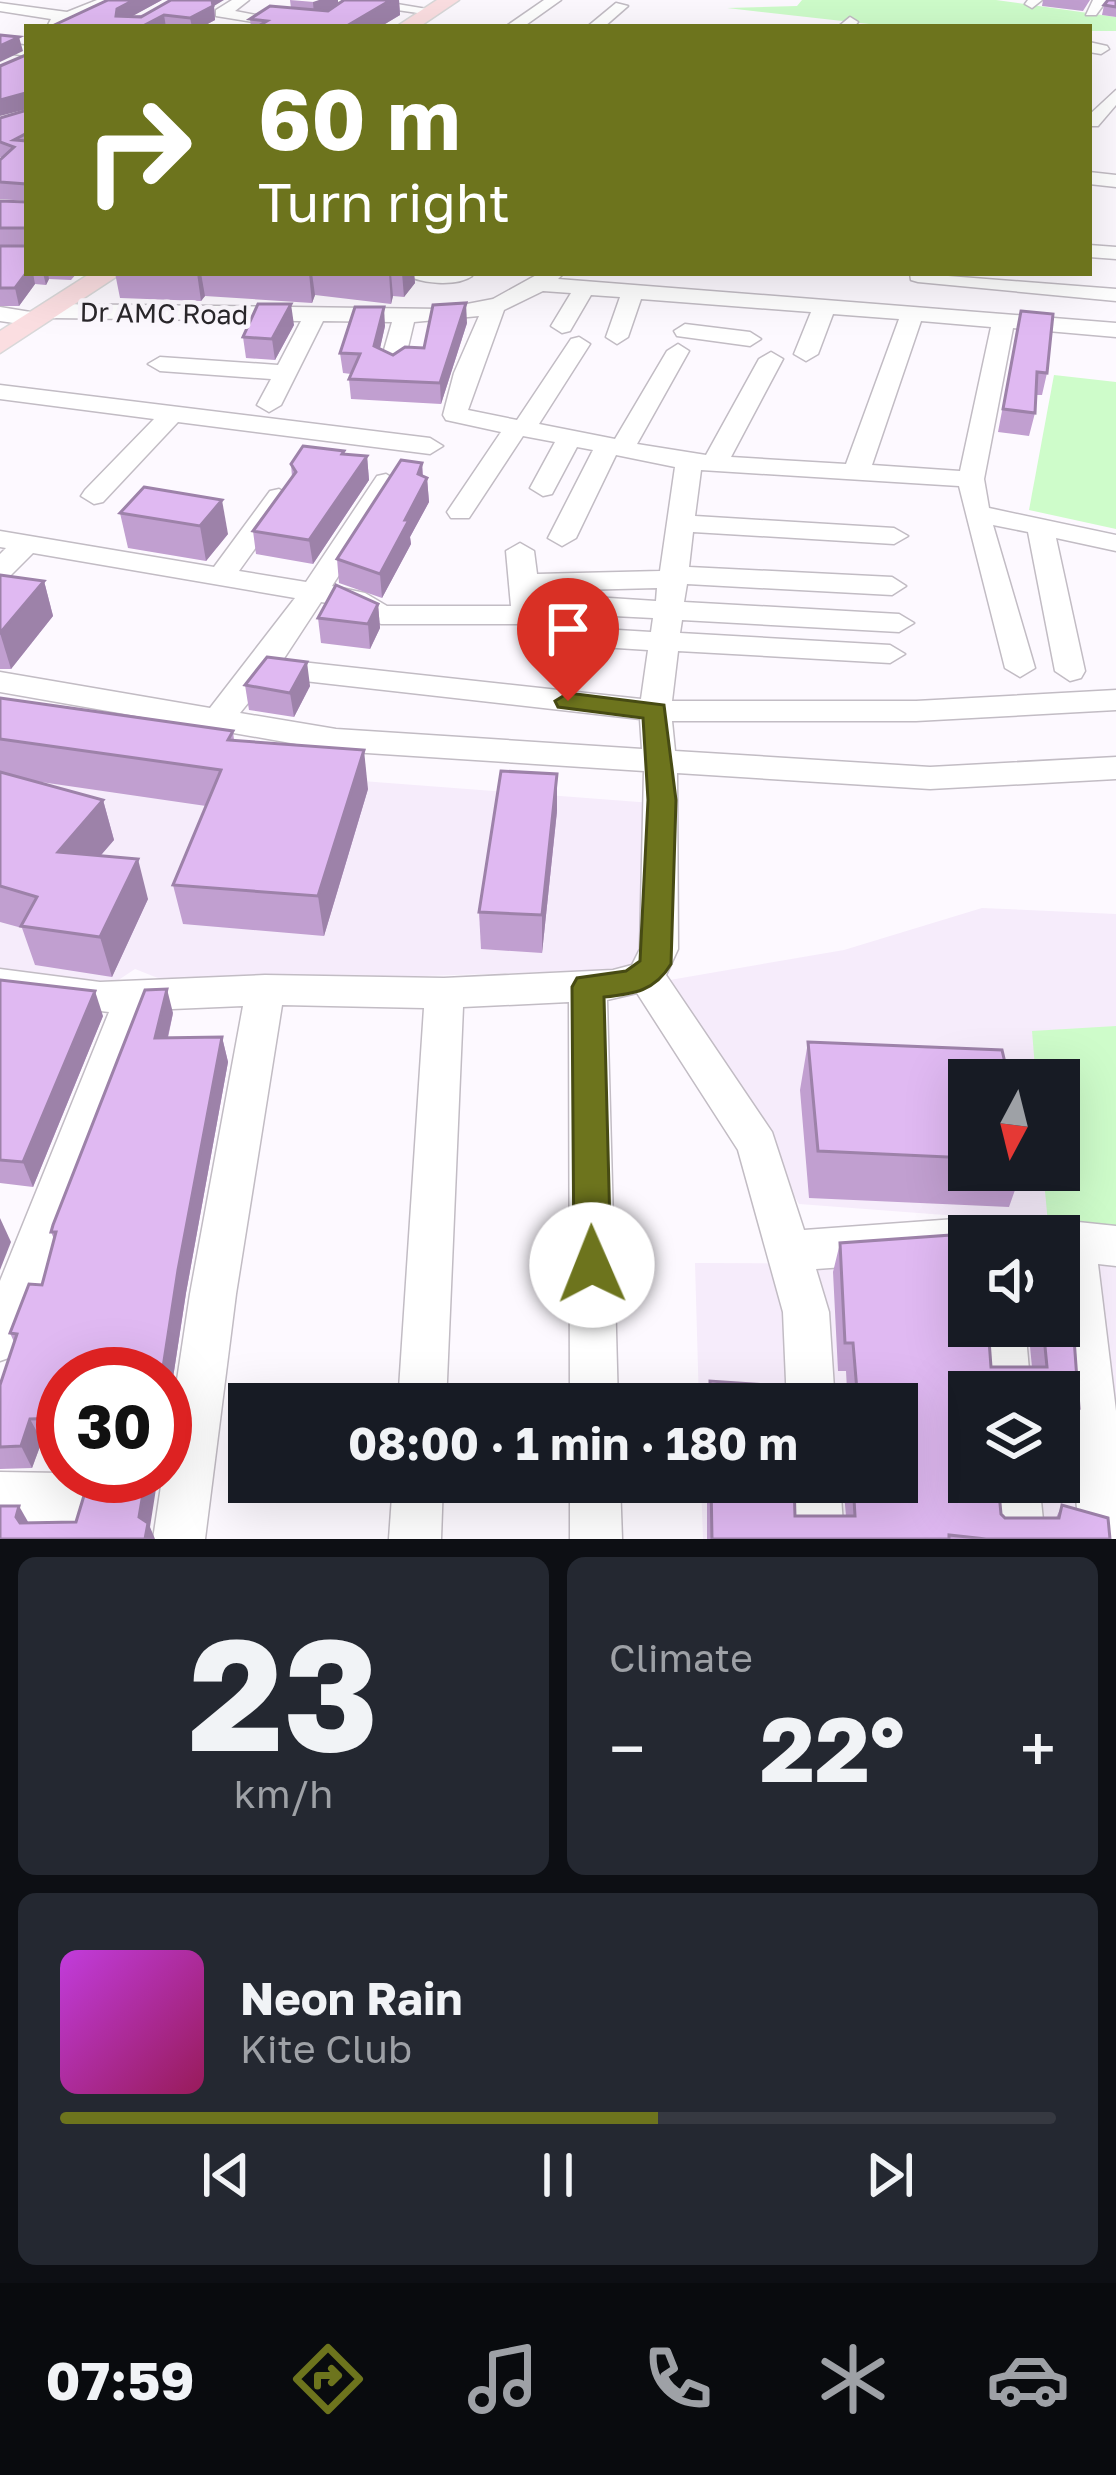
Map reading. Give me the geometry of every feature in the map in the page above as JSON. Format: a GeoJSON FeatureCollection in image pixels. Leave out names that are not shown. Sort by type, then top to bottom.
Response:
{"type":"FeatureCollection","features":[{"type":"Feature","properties":{"kind":"main road"},"geometry":{"type":"LineString","coordinates":[[411,24],[441,6]]}},
{"type":"Feature","properties":{"kind":"main road"},"geometry":{"type":"LineString","coordinates":[[0,344],[104,276]]}},
{"type":"Feature","properties":{"kind":"street"},"geometry":{"type":"LineString","coordinates":[[196,18],[229,0]]}},
{"type":"Feature","properties":{"kind":"street"},"geometry":{"type":"LineString","coordinates":[[242,0],[221,13],[330,16],[441,6]]}},
{"type":"Feature","properties":{"kind":"street"},"geometry":{"type":"LineString","coordinates":[[518,24],[554,0]]}},
{"type":"Feature","properties":{"kind":"street"},"geometry":{"type":"LineString","coordinates":[[51,24],[100,1]]}},
{"type":"Feature","properties":{"kind":"street"},"geometry":{"type":"LineString","coordinates":[[599,24],[621,6]]}},
{"type":"Feature","properties":{"kind":"street"},"geometry":{"type":"LineString","coordinates":[[0,7],[68,16]]}},
{"type":"Feature","properties":{"kind":"street"},"geometry":{"type":"LineString","coordinates":[[9,69],[24,57]]}},
{"type":"Feature","properties":{"kind":"street"},"geometry":{"type":"LineString","coordinates":[[1092,120],[1115,98]]}},
{"type":"Feature","properties":{"kind":"street"},"geometry":{"type":"LineString","coordinates":[[918,276],[1116,295]]}},
{"type":"Feature","properties":{"kind":"street"},"geometry":{"type":"LineString","coordinates":[[546,279],[1116,330]]}},
{"type":"Feature","properties":{"kind":"street","name":"Dr AMC Road"},"geometry":{"type":"LineString","coordinates":[[0,314],[405,315],[493,309],[520,299],[546,279]]}},
{"type":"Feature","properties":{"kind":"street"},"geometry":{"type":"LineString","coordinates":[[460,512],[520,427],[571,335],[585,286]]}},
{"type":"Feature","properties":{"kind":"street"},"geometry":{"type":"LineString","coordinates":[[617,337],[633,290]]}},
{"type":"Feature","properties":{"kind":"street"},"geometry":{"type":"LineString","coordinates":[[562,538],[682,340],[696,295]]}},
{"type":"Feature","properties":{"kind":"street"},"geometry":{"type":"LineString","coordinates":[[806,354],[825,304]]}},
{"type":"Feature","properties":{"kind":"street"},"geometry":{"type":"LineString","coordinates":[[493,309],[454,415],[702,462],[970,479]]}},
{"type":"Feature","properties":{"kind":"street"},"geometry":{"type":"LineString","coordinates":[[857,470],[913,311]]}},
{"type":"Feature","properties":{"kind":"street"},"geometry":{"type":"LineString","coordinates":[[269,405],[316,314]]}},
{"type":"Feature","properties":{"kind":"street"},"geometry":{"type":"LineString","coordinates":[[392,364],[405,315]]}},
{"type":"Feature","properties":{"kind":"street"},"geometry":{"type":"LineString","coordinates":[[1004,318],[970,479],[1020,668]]}},
{"type":"Feature","properties":{"kind":"street"},"geometry":{"type":"LineString","coordinates":[[682,340],[750,339]]}},
{"type":"Feature","properties":{"kind":"street"},"geometry":{"type":"LineString","coordinates":[[0,984],[70,995],[265,990],[444,993],[588,987],[646,976],[659,949],[655,711],[677,523],[702,462],[771,359]]}},
{"type":"Feature","properties":{"kind":"street"},"geometry":{"type":"LineString","coordinates":[[160,364],[286,373]]}},
{"type":"Feature","properties":{"kind":"street"},"geometry":{"type":"LineString","coordinates":[[0,392],[430,446]]}},
{"type":"Feature","properties":{"kind":"street"},"geometry":{"type":"LineString","coordinates":[[94,496],[173,413]]}},
{"type":"Feature","properties":{"kind":"street"},"geometry":{"type":"LineString","coordinates":[[543,488],[570,437]]}},
{"type":"Feature","properties":{"kind":"street"},"geometry":{"type":"LineString","coordinates":[[218,720],[314,592],[386,482]]}},
{"type":"Feature","properties":{"kind":"street"},"geometry":{"type":"LineString","coordinates":[[220,578],[282,493]]}},
{"type":"Feature","properties":{"kind":"street"},"geometry":{"type":"LineString","coordinates":[[976,513],[1116,543]]}},
{"type":"Feature","properties":{"kind":"street"},"geometry":{"type":"LineString","coordinates":[[677,523],[894,536]]}},
{"type":"Feature","properties":{"kind":"street"},"geometry":{"type":"LineString","coordinates":[[1040,526],[1070,671]]}},
{"type":"Feature","properties":{"kind":"street"},"geometry":{"type":"LineString","coordinates":[[0,570],[13,541],[356,599],[381,614],[518,615],[529,603],[520,550]]}},
{"type":"Feature","properties":{"kind":"street"},"geometry":{"type":"LineString","coordinates":[[527,583],[899,623]]}},
{"type":"Feature","properties":{"kind":"street"},"geometry":{"type":"LineString","coordinates":[[595,606],[892,586]]}},
{"type":"Feature","properties":{"kind":"street"},"geometry":{"type":"LineString","coordinates":[[602,638],[668,601],[890,654]]}},
{"type":"Feature","properties":{"kind":"street"},"geometry":{"type":"LineString","coordinates":[[261,667],[655,711],[916,711],[1116,700]]}},
{"type":"Feature","properties":{"kind":"street"},"geometry":{"type":"LineString","coordinates":[[0,682],[336,740],[930,778],[1116,768]]}},
{"type":"Feature","properties":{"kind":"street"},"geometry":{"type":"LineString","coordinates":[[646,976],[757,1145],[806,1312],[810,1383]]}},
{"type":"Feature","properties":{"kind":"street"},"geometry":{"type":"LineString","coordinates":[[588,987],[594,1383]]}},
{"type":"Feature","properties":{"kind":"street"},"geometry":{"type":"LineString","coordinates":[[179,1539],[213,1294],[265,990]]}},
{"type":"Feature","properties":{"kind":"street"},"geometry":{"type":"LineString","coordinates":[[423,1383],[444,993]]}},
{"type":"Feature","properties":{"kind":"street"},"geometry":{"type":"LineString","coordinates":[[0,1339],[135,996]]}},
{"type":"Feature","properties":{"kind":"street"},"geometry":{"type":"LineString","coordinates":[[788,1252],[948,1240]]}},
{"type":"Feature","properties":{"kind":"street"},"geometry":{"type":"LineString","coordinates":[[1083,1242],[1106,1539]]}},
{"type":"Feature","properties":{"kind":"street"},"geometry":{"type":"LineString","coordinates":[[0,1497],[70,1498],[58,1539]]}},
{"type":"Feature","properties":{"kind":"street"},"geometry":{"type":"LineString","coordinates":[[415,1539],[417,1503]]}},
{"type":"Feature","properties":{"kind":"street"},"geometry":{"type":"LineString","coordinates":[[595,1503],[596,1539]]}},
{"type":"Feature","properties":{"kind":"street"},"geometry":{"type":"LineString","coordinates":[[816,1503],[818,1539]]}},
{"type":"Feature","properties":{"kind":"street"},"geometry":{"type":"LineString","coordinates":[[1016,1503],[1019,1539]]}},
{"type":"Feature","properties":{"kind":"shaded area"},"geometry":{"type":"Polygon","coordinates":[[[0,723],[270,774],[652,803],[639,969],[173,984],[135,969],[114,983],[76,989],[0,971],[0,723]]]}},
{"type":"Feature","properties":{"kind":"shaded area"},"geometry":{"type":"Polygon","coordinates":[[[982,908],[1116,914],[1116,1228],[1080,1225],[1080,1215],[948,1215],[799,1204],[664,981],[844,950],[982,908]]]}},
{"type":"Feature","properties":{"kind":"shaded area"},"geometry":{"type":"Polygon","coordinates":[[[695,1263],[948,1264],[948,1347],[1080,1347],[1080,1265],[1116,1266],[1116,1539],[703,1539],[702,1503],[918,1503],[918,1383],[698,1383],[695,1263]]]}},
{"type":"Feature","properties":{"kind":"green space"},"geometry":{"type":"Polygon","coordinates":[[[802,0],[996,0],[1116,17],[1116,31],[1092,31],[1092,24],[869,24],[727,8],[797,6],[802,0]]]}},
{"type":"Feature","properties":{"kind":"green space"},"geometry":{"type":"Polygon","coordinates":[[[1054,375],[1116,382],[1116,529],[1029,510],[1054,375]]]}},
{"type":"Feature","properties":{"kind":"green space"},"geometry":{"type":"Polygon","coordinates":[[[1116,1026],[1116,1228],[1080,1225],[1080,1215],[1047,1215],[1045,1191],[1080,1191],[1080,1059],[1034,1059],[1032,1031],[1116,1026]]]}},
{"type":"Feature","properties":{"kind":"building"},"geometry":{"type":"Polygon","coordinates":[[[108,0],[134,0],[117,9],[116,16],[141,17],[171,0],[212,0],[213,6],[190,18],[164,15],[147,24],[56,24],[108,0]]]}},
{"type":"Feature","properties":{"kind":"building"},"geometry":{"type":"Polygon","coordinates":[[[344,0],[391,0],[350,24],[262,24],[267,21],[250,19],[270,6],[328,11],[344,0]]]}},
{"type":"Feature","properties":{"kind":"building"},"geometry":{"type":"Polygon","coordinates":[[[0,35],[19,37],[0,46],[0,35]]]}},
{"type":"Feature","properties":{"kind":"building"},"geometry":{"type":"Polygon","coordinates":[[[24,56],[24,94],[0,100],[0,66],[24,56]]]}},
{"type":"Feature","properties":{"kind":"building"},"geometry":{"type":"Polygon","coordinates":[[[24,111],[24,135],[14,140],[24,141],[24,184],[0,182],[0,160],[14,147],[0,142],[0,118],[24,111]]]}},
{"type":"Feature","properties":{"kind":"building"},"geometry":{"type":"Polygon","coordinates":[[[0,201],[24,202],[24,228],[0,228],[0,201]]]}},
{"type":"Feature","properties":{"kind":"building"},"geometry":{"type":"Polygon","coordinates":[[[0,246],[24,246],[24,276],[15,288],[0,288],[0,246]]]}},
{"type":"Feature","properties":{"kind":"building"},"geometry":{"type":"Polygon","coordinates":[[[466,303],[440,383],[349,379],[360,354],[340,353],[355,307],[384,307],[374,346],[393,355],[405,347],[424,348],[433,305],[466,303]]]}},
{"type":"Feature","properties":{"kind":"building"},"geometry":{"type":"Polygon","coordinates":[[[258,304],[291,304],[272,339],[243,337],[258,304]]]}},
{"type":"Feature","properties":{"kind":"building"},"geometry":{"type":"Polygon","coordinates":[[[1021,311],[1053,314],[1047,373],[1037,372],[1035,413],[1003,409],[1021,311]]]}},
{"type":"Feature","properties":{"kind":"building"},"geometry":{"type":"Polygon","coordinates":[[[303,446],[367,456],[309,540],[253,531],[296,472],[291,464],[303,446]]]}},
{"type":"Feature","properties":{"kind":"building"},"geometry":{"type":"Polygon","coordinates":[[[401,460],[422,463],[418,474],[427,478],[380,574],[337,559],[401,460]]]}},
{"type":"Feature","properties":{"kind":"building"},"geometry":{"type":"Polygon","coordinates":[[[144,487],[222,500],[200,526],[120,513],[144,487]]]}},
{"type":"Feature","properties":{"kind":"building"},"geometry":{"type":"Polygon","coordinates":[[[0,575],[44,581],[0,633],[0,575]]]}},
{"type":"Feature","properties":{"kind":"building"},"geometry":{"type":"Polygon","coordinates":[[[336,585],[378,604],[368,624],[318,618],[336,585]]]}},
{"type":"Feature","properties":{"kind":"building"},"geometry":{"type":"Polygon","coordinates":[[[267,657],[307,662],[290,693],[245,685],[267,657]]]}},
{"type":"Feature","properties":{"kind":"building"},"geometry":{"type":"Polygon","coordinates":[[[0,698],[233,731],[228,740],[364,750],[318,896],[173,885],[221,770],[0,739],[0,698]]]}},
{"type":"Feature","properties":{"kind":"building"},"geometry":{"type":"Polygon","coordinates":[[[501,771],[557,774],[542,915],[479,912],[501,771]]]}},
{"type":"Feature","properties":{"kind":"building"},"geometry":{"type":"Polygon","coordinates":[[[0,772],[103,800],[58,852],[138,859],[100,937],[21,926],[37,897],[0,886],[0,772]]]}},
{"type":"Feature","properties":{"kind":"building"},"geometry":{"type":"Polygon","coordinates":[[[0,980],[95,991],[23,1162],[0,1160],[0,980]]]}},
{"type":"Feature","properties":{"kind":"building"},"geometry":{"type":"Polygon","coordinates":[[[167,989],[155,1038],[222,1037],[166,1347],[36,1347],[36,1419],[30,1419],[21,1446],[0,1447],[0,1385],[17,1334],[10,1333],[29,1284],[42,1285],[56,1232],[51,1232],[53,1225],[145,990],[167,989]]]}},
{"type":"Feature","properties":{"kind":"building"},"geometry":{"type":"Polygon","coordinates":[[[808,1042],[1002,1050],[1004,1059],[948,1059],[948,1157],[818,1151],[808,1042]]]}},
{"type":"Feature","properties":{"kind":"building"},"geometry":{"type":"Polygon","coordinates":[[[948,1235],[948,1347],[990,1347],[991,1367],[1047,1367],[1045,1347],[1075,1347],[1076,1371],[948,1371],[948,1503],[1000,1503],[1005,1518],[1059,1518],[1062,1505],[1108,1518],[1110,1539],[949,1535],[949,1539],[712,1539],[711,1503],[795,1503],[795,1516],[855,1516],[854,1503],[918,1503],[918,1383],[856,1383],[853,1343],[845,1343],[840,1243],[948,1235]]]}},
{"type":"Feature","properties":{"kind":"building"},"geometry":{"type":"Polygon","coordinates":[[[82,1503],[141,1503],[139,1517],[148,1523],[145,1539],[0,1539],[0,1506],[19,1506],[16,1517],[20,1523],[76,1522],[82,1503]]]}},
{"type":"Feature","properties":{"kind":"route"},"geometry":{"type":"LineString","coordinates":[[568,701],[655,711],[662,800],[655,964],[646,976],[630,982],[588,987],[592,1265]]}}]}
